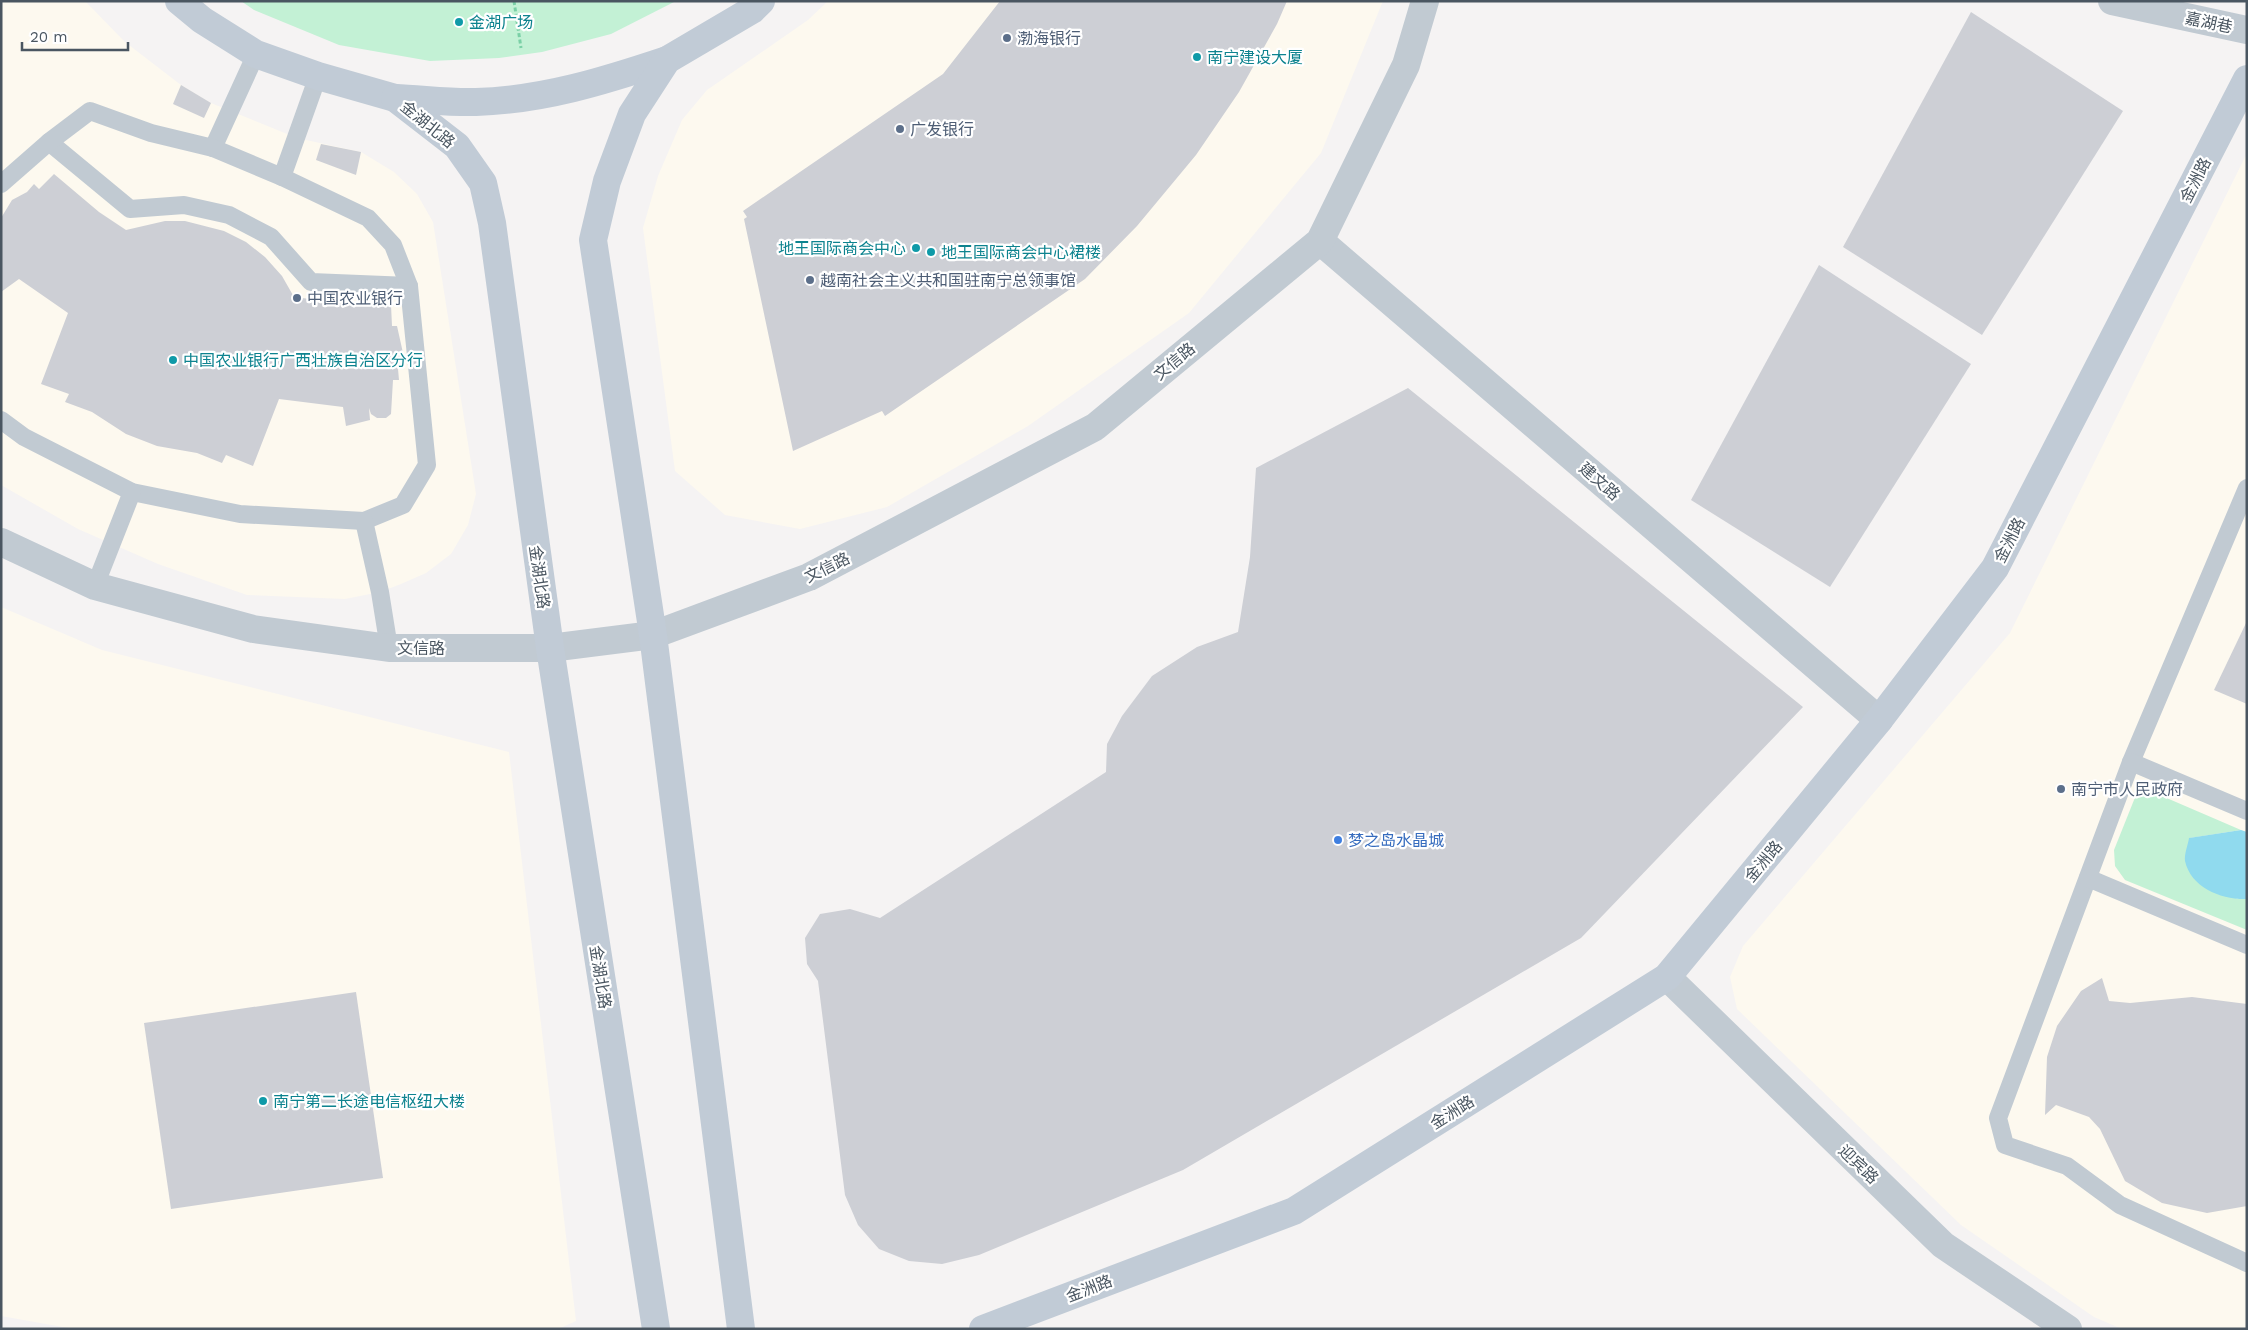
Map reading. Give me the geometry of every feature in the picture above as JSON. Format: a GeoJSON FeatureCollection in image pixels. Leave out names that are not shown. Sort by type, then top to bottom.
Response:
{"type":"FeatureCollection","features":[{"type":"Feature","properties":{"kind":"main road","name":"金湖北路"},"geometry":{"type":"LineString","coordinates":[[179,1],[202,20],[256,54],[318,76],[396,98],[457,146],[483,183],[492,224],[550,648],[656,1329]]}},
{"type":"Feature","properties":{"kind":"main road"},"geometry":{"type":"LineString","coordinates":[[396,98],[475,102],[528,98],[588,86],[666,60],[752,10],[761,1]]}},
{"type":"Feature","properties":{"kind":"main road"},"geometry":{"type":"LineString","coordinates":[[666,60],[632,114],[607,181],[593,240],[653,635],[741,1329]]}},
{"type":"Feature","properties":{"kind":"main road","name":"金洲路"},"geometry":{"type":"LineString","coordinates":[[984,1329],[1294,1211],[1667,977],[1879,720],[1995,568],[2247,79]]}},
{"type":"Feature","properties":{"kind":"street","name":"文信路"},"geometry":{"type":"LineString","coordinates":[[1,542],[95,586],[253,629],[389,648],[550,648],[653,635],[809,577],[1095,427],[1320,241],[1406,65],[1425,1]]}},
{"type":"Feature","properties":{"kind":"street","name":"嘉湖巷"},"geometry":{"type":"LineString","coordinates":[[2112,1],[2247,30]]}},
{"type":"Feature","properties":{"kind":"street","name":"建文路"},"geometry":{"type":"LineString","coordinates":[[1320,241],[1879,720]]}},
{"type":"Feature","properties":{"kind":"street","name":"迎宾路"},"geometry":{"type":"LineString","coordinates":[[1667,977],[1943,1245],[2068,1329]]}},
{"type":"Feature","properties":{"kind":"lane"},"geometry":{"type":"LineString","coordinates":[[213,148],[256,54]]}},
{"type":"Feature","properties":{"kind":"lane"},"geometry":{"type":"LineString","coordinates":[[282,177],[318,76]]}},
{"type":"Feature","properties":{"kind":"lane"},"geometry":{"type":"LineString","coordinates":[[1,184],[49,142],[90,111],[151,132],[213,148],[282,177],[368,218],[393,245],[409,286],[427,465],[403,505],[364,521],[240,514],[132,492],[24,436],[1,420]]}},
{"type":"Feature","properties":{"kind":"lane"},"geometry":{"type":"LineString","coordinates":[[49,142],[130,209],[184,206],[229,215],[271,237],[311,282],[409,286]]}},
{"type":"Feature","properties":{"kind":"lane"},"geometry":{"type":"LineString","coordinates":[[2247,488],[2131,762],[1998,1118],[2005,1145],[2068,1166],[2120,1205],[2247,1263]]}},
{"type":"Feature","properties":{"kind":"lane"},"geometry":{"type":"LineString","coordinates":[[95,586],[132,492]]}},
{"type":"Feature","properties":{"kind":"lane"},"geometry":{"type":"LineString","coordinates":[[364,521],[380,592],[389,648]]}},
{"type":"Feature","properties":{"kind":"lane"},"geometry":{"type":"LineString","coordinates":[[2131,762],[2247,810]]}},
{"type":"Feature","properties":{"kind":"lane"},"geometry":{"type":"LineString","coordinates":[[2088,878],[2247,945]]}},
{"type":"Feature","properties":{"kind":"path"},"geometry":{"type":"LineString","coordinates":[[514,1],[521,48]]}},
{"type":"Feature","properties":{"kind":"shaded area","name":"中国农业银行广西壮族自治区分行"},"geometry":{"type":"Polygon","coordinates":[[[1,1],[85,1],[125,42],[181,85],[211,103],[297,138],[361,152],[394,172],[417,194],[433,222],[476,494],[468,525],[451,554],[426,573],[380,592],[345,599],[247,595],[158,564],[78,529],[1,485],[1,1]]]}},
{"type":"Feature","properties":{"kind":"shaded area","name":"地王国际商会中心"},"geometry":{"type":"Polygon","coordinates":[[[828,1],[1383,1],[1321,153],[1189,313],[1028,426],[887,507],[800,529],[725,515],[675,471],[643,228],[658,176],[682,120],[707,90],[808,20],[828,1]]]}},
{"type":"Feature","properties":{"kind":"shaded area","name":"南宁市人民政府"},"geometry":{"type":"Polygon","coordinates":[[[2247,153],[2247,1329],[2122,1329],[2094,1317],[1961,1225],[1737,1009],[1730,977],[1743,946],[2010,633],[2247,153]]]}},
{"type":"Feature","properties":{"kind":"shaded area"},"geometry":{"type":"Polygon","coordinates":[[[1,607],[102,650],[509,752],[576,1321],[558,1329],[74,1329],[1,1316],[1,607]]]}},
{"type":"Feature","properties":{"kind":"green space","name":"金湖广场"},"geometry":{"type":"Polygon","coordinates":[[[241,1],[676,1],[611,34],[542,52],[499,58],[430,61],[339,45],[254,10],[241,1]]]}},
{"type":"Feature","properties":{"kind":"green space"},"geometry":{"type":"Polygon","coordinates":[[[2155,793],[2241,830],[2190,838],[2237,899],[2247,899],[2247,930],[2125,880],[2115,866],[2114,850],[2136,795],[2155,793]]]}},
{"type":"Feature","properties":{"kind":"water"},"geometry":{"type":"Polygon","coordinates":[[[2241,830],[2247,832],[2247,899],[2218,895],[2209,890],[2194,878],[2188,870],[2185,861],[2189,838],[2241,830]]]}},
{"type":"Feature","properties":{"kind":"building","name":"地王国际商会中心裙楼"},"geometry":{"type":"Polygon","coordinates":[[[1000,1],[1287,1],[1277,24],[1239,92],[1196,155],[1137,226],[1085,279],[885,416],[882,411],[793,451],[744,219],[747,217],[743,211],[943,74],[1000,1]]]}},
{"type":"Feature","properties":{"kind":"building"},"geometry":{"type":"Polygon","coordinates":[[[1971,12],[2123,111],[1982,335],[1843,247],[1971,12]]]}},
{"type":"Feature","properties":{"kind":"building"},"geometry":{"type":"Polygon","coordinates":[[[181,85],[211,103],[204,118],[173,104],[181,85]]]}},
{"type":"Feature","properties":{"kind":"building"},"geometry":{"type":"Polygon","coordinates":[[[321,144],[361,152],[356,175],[316,160],[321,144]]]}},
{"type":"Feature","properties":{"kind":"building"},"geometry":{"type":"Polygon","coordinates":[[[54,174],[99,212],[126,230],[165,221],[185,221],[224,231],[246,242],[265,257],[282,276],[294,297],[358,305],[391,305],[392,326],[397,326],[403,353],[398,369],[399,380],[393,380],[391,414],[386,418],[377,418],[371,414],[369,408],[370,420],[346,426],[343,407],[279,399],[253,466],[226,455],[222,463],[197,453],[157,446],[126,434],[92,412],[65,402],[69,394],[41,384],[68,313],[19,279],[1,292],[1,218],[12,200],[27,192],[34,184],[39,189],[54,174]]]}},
{"type":"Feature","properties":{"kind":"building"},"geometry":{"type":"Polygon","coordinates":[[[1819,265],[1971,364],[1830,587],[1691,500],[1819,265]]]}},
{"type":"Feature","properties":{"kind":"building","name":"梦之岛水晶城"},"geometry":{"type":"Polygon","coordinates":[[[1408,388],[1803,707],[1581,938],[1183,1170],[979,1255],[942,1264],[909,1261],[879,1249],[858,1225],[845,1195],[818,981],[807,964],[805,938],[820,914],[850,909],[880,918],[1106,772],[1107,744],[1122,716],[1152,676],[1197,647],[1238,632],[1250,557],[1256,468],[1408,388]]]}},
{"type":"Feature","properties":{"kind":"building"},"geometry":{"type":"Polygon","coordinates":[[[2247,621],[2247,704],[2214,690],[2247,621]]]}},
{"type":"Feature","properties":{"kind":"building"},"geometry":{"type":"Polygon","coordinates":[[[2102,978],[2109,1001],[2130,1003],[2192,997],[2247,1004],[2247,1206],[2207,1213],[2162,1203],[2125,1181],[2100,1129],[2089,1117],[2056,1105],[2045,1115],[2047,1057],[2057,1026],[2081,991],[2102,978]]]}},
{"type":"Feature","properties":{"kind":"building","name":"南宁第二长途电信枢纽大楼"},"geometry":{"type":"Polygon","coordinates":[[[356,992],[383,1178],[171,1209],[144,1023],[356,992]]]}},
{"type":"Feature","properties":{"kind":"place","name":"金湖广场"},"geometry":{"type":"Point","coordinates":[459,22]}},
{"type":"Feature","properties":{"kind":"place","name":"渤海银行"},"geometry":{"type":"Point","coordinates":[1007,38]}},
{"type":"Feature","properties":{"kind":"place","name":"南宁建设大厦"},"geometry":{"type":"Point","coordinates":[1197,57]}},
{"type":"Feature","properties":{"kind":"place","name":"广发银行"},"geometry":{"type":"Point","coordinates":[900,129]}},
{"type":"Feature","properties":{"kind":"place","name":"地王国际商会中心"},"geometry":{"type":"Point","coordinates":[916,248]}},
{"type":"Feature","properties":{"kind":"place","name":"地王国际商会中心裙楼"},"geometry":{"type":"Point","coordinates":[931,252]}},
{"type":"Feature","properties":{"kind":"place","name":"越南社会主义共和国驻南宁总领事馆"},"geometry":{"type":"Point","coordinates":[810,280]}},
{"type":"Feature","properties":{"kind":"place","name":"中国农业银行"},"geometry":{"type":"Point","coordinates":[297,298]}},
{"type":"Feature","properties":{"kind":"place","name":"中国农业银行广西壮族自治区分行"},"geometry":{"type":"Point","coordinates":[173,360]}},
{"type":"Feature","properties":{"kind":"place","name":"南宁市人民政府"},"geometry":{"type":"Point","coordinates":[2061,789]}},
{"type":"Feature","properties":{"kind":"place","name":"梦之岛水晶城"},"geometry":{"type":"Point","coordinates":[1338,840]}},
{"type":"Feature","properties":{"kind":"place","name":"南宁第二长途电信枢纽大楼"},"geometry":{"type":"Point","coordinates":[263,1101]}}]}
